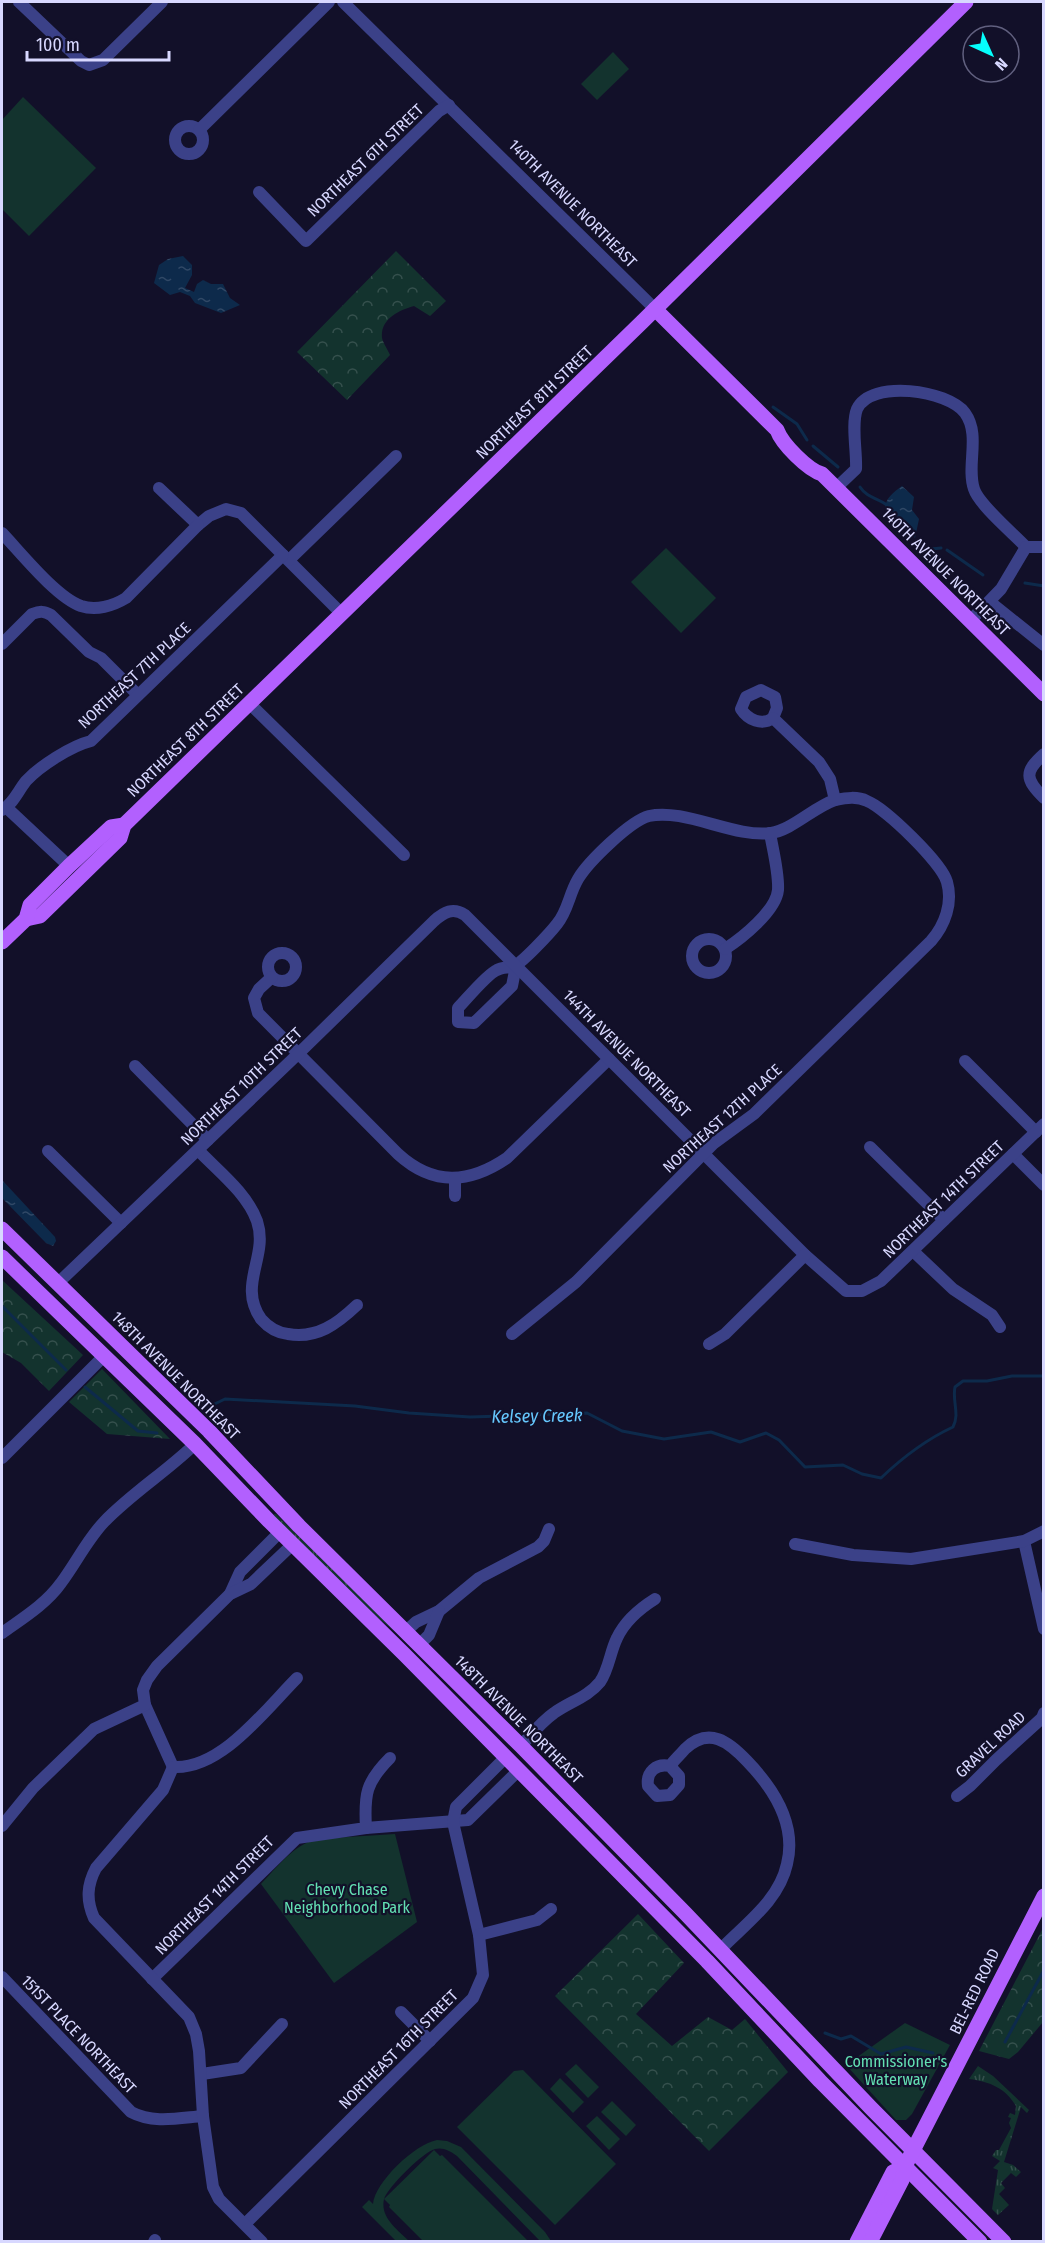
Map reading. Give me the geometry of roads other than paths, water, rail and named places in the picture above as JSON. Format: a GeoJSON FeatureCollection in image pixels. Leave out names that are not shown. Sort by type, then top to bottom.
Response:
{"type":"FeatureCollection","features":[{"type":"Feature","properties":{"kind":"main road","name":"NORTHEAST 8TH STREET"},"geometry":{"type":"LineString","coordinates":[[26,919],[40,916],[120,838],[124,825],[655,309],[966,2]]}},
{"type":"Feature","properties":{"kind":"main road","name":"140TH AVENUE NORTHEAST"},"geometry":{"type":"LineString","coordinates":[[655,309],[777,430],[780,439],[814,472],[822,474],[1044,694]]}},
{"type":"Feature","properties":{"kind":"main road","name":"NORTHEAST 8TH STREET"},"geometry":{"type":"LineString","coordinates":[[2,942],[26,919],[30,905],[69,866],[111,826],[124,825]]}},
{"type":"Feature","properties":{"kind":"main road","name":"148TH AVENUE NORTHEAST"},"geometry":{"type":"LineString","coordinates":[[2,1232],[209,1431],[299,1526],[521,1746],[864,2101],[1004,2241]]}},
{"type":"Feature","properties":{"kind":"main road"},"geometry":{"type":"LineString","coordinates":[[2,1257],[195,1444],[269,1521],[405,1655],[696,1950],[819,2081],[980,2241]]}},
{"type":"Feature","properties":{"kind":"main road"},"geometry":{"type":"LineString","coordinates":[[269,1521],[268,1512],[274,1510],[299,1526]]}},
{"type":"Feature","properties":{"kind":"main road"},"geometry":{"type":"LineString","coordinates":[[405,1655],[440,1682],[447,1682],[448,1674]]}},
{"type":"Feature","properties":{"kind":"main road","name":"BEL-RED ROAD"},"geometry":{"type":"LineString","coordinates":[[870,2241],[902,2180],[905,2166],[1044,1896]]}},
{"type":"Feature","properties":{"kind":"main road"},"geometry":{"type":"LineString","coordinates":[[696,1950],[721,1970],[733,1964]]}},
{"type":"Feature","properties":{"kind":"main road","name":"BEL-RED ROAD"},"geometry":{"type":"LineString","coordinates":[[857,2241],[893,2172],[905,2166]]}},
{"type":"Feature","properties":{"kind":"street"},"geometry":{"type":"LineString","coordinates":[[19,2],[81,61],[89,65],[99,63],[162,2]]}},
{"type":"Feature","properties":{"kind":"street"},"geometry":{"type":"LineString","coordinates":[[199,130],[329,2]]}},
{"type":"Feature","properties":{"kind":"street","name":"140TH AVENUE NORTHEAST"},"geometry":{"type":"LineString","coordinates":[[347,3],[655,309]]}},
{"type":"Feature","properties":{"kind":"street","name":"NORTHEAST 6TH STREET"},"geometry":{"type":"LineString","coordinates":[[259,192],[306,241],[439,111],[449,105]]}},
{"type":"Feature","properties":{"kind":"street"},"geometry":{"type":"LineString","coordinates":[[836,488],[856,469],[855,418],[861,404],[874,396],[890,392],[942,396],[953,401],[964,411],[971,427],[973,484],[978,498],[1026,547],[1044,547]]}},
{"type":"Feature","properties":{"kind":"street","name":"NORTHEAST 7TH PLACE"},"geometry":{"type":"LineString","coordinates":[[4,809],[27,780],[78,744],[91,741],[396,456]]}},
{"type":"Feature","properties":{"kind":"street"},"geometry":{"type":"LineString","coordinates":[[159,488],[198,525]]}},
{"type":"Feature","properties":{"kind":"street"},"geometry":{"type":"LineString","coordinates":[[2,533],[61,594],[81,606],[98,608],[117,604],[126,598],[209,516],[226,508],[236,510],[341,613]]}},
{"type":"Feature","properties":{"kind":"street"},"geometry":{"type":"LineString","coordinates":[[970,621],[1010,578],[1026,547]]}},
{"type":"Feature","properties":{"kind":"street"},"geometry":{"type":"LineString","coordinates":[[990,602],[1044,645]]}},
{"type":"Feature","properties":{"kind":"street"},"geometry":{"type":"LineString","coordinates":[[2,644],[32,614],[39,611],[45,612],[51,615],[89,652],[101,658],[138,695]]}},
{"type":"Feature","properties":{"kind":"street"},"geometry":{"type":"LineString","coordinates":[[249,703],[404,855]]}},
{"type":"Feature","properties":{"kind":"street"},"geometry":{"type":"LineString","coordinates":[[516,966],[496,970],[458,1008],[458,1022],[474,1023],[512,986],[516,966],[564,915],[578,880],[591,862],[634,823],[648,816],[665,814],[753,832],[770,833],[785,828],[822,804],[835,800],[830,779],[819,762],[773,718]]}},
{"type":"Feature","properties":{"kind":"street"},"geometry":{"type":"LineString","coordinates":[[1044,754],[1032,765],[1029,775],[1034,788],[1044,798]]}},
{"type":"Feature","properties":{"kind":"street","name":"NORTHEAST 12TH PLACE"},"geometry":{"type":"LineString","coordinates":[[512,1334],[576,1282],[704,1153],[729,1131],[754,1114],[932,942],[942,929],[949,892],[947,880],[940,867],[880,807],[865,800],[851,798],[835,800]]}},
{"type":"Feature","properties":{"kind":"street"},"geometry":{"type":"LineString","coordinates":[[4,809],[69,866]]}},
{"type":"Feature","properties":{"kind":"street"},"geometry":{"type":"LineString","coordinates":[[725,949],[772,908],[777,897],[778,888],[770,833]]}},
{"type":"Feature","properties":{"kind":"street","name":"144TH AVENUE NORTHEAST"},"geometry":{"type":"LineString","coordinates":[[448,912],[459,910],[465,915],[805,1255],[846,1292],[862,1291]]}},
{"type":"Feature","properties":{"kind":"street","name":"NORTHEAST 10TH STREET"},"geometry":{"type":"LineString","coordinates":[[57,1284],[426,929],[448,912]]}},
{"type":"Feature","properties":{"kind":"street"},"geometry":{"type":"LineString","coordinates":[[272,977],[259,989],[254,998],[258,1013],[410,1165],[425,1174],[455,1178],[493,1168],[507,1158],[609,1059]]}},
{"type":"Feature","properties":{"kind":"street"},"geometry":{"type":"LineString","coordinates":[[965,1061],[1040,1128]]}},
{"type":"Feature","properties":{"kind":"street"},"geometry":{"type":"LineString","coordinates":[[135,1066],[208,1140]]}},
{"type":"Feature","properties":{"kind":"street","name":"NORTHEAST 14TH STREET"},"geometry":{"type":"LineString","coordinates":[[862,1291],[881,1281],[1040,1128]]}},
{"type":"Feature","properties":{"kind":"street"},"geometry":{"type":"LineString","coordinates":[[870,1147],[944,1220]]}},
{"type":"Feature","properties":{"kind":"street"},"geometry":{"type":"LineString","coordinates":[[198,1150],[246,1200],[257,1222],[259,1250],[251,1287],[251,1299],[264,1322],[284,1334],[302,1337],[313,1335],[341,1320],[357,1305]]}},
{"type":"Feature","properties":{"kind":"street"},"geometry":{"type":"LineString","coordinates":[[48,1151],[121,1223]]}},
{"type":"Feature","properties":{"kind":"street"},"geometry":{"type":"LineString","coordinates":[[1013,1154],[1044,1185]]}},
{"type":"Feature","properties":{"kind":"street"},"geometry":{"type":"LineString","coordinates":[[455,1178],[455,1196]]}},
{"type":"Feature","properties":{"kind":"street"},"geometry":{"type":"LineString","coordinates":[[913,1251],[959,1294],[992,1315],[1000,1327]]}},
{"type":"Feature","properties":{"kind":"street"},"geometry":{"type":"LineString","coordinates":[[710,1344],[725,1334],[805,1255]]}},
{"type":"Feature","properties":{"kind":"street"},"geometry":{"type":"LineString","coordinates":[[2,1458],[104,1356]]}},
{"type":"Feature","properties":{"kind":"street"},"geometry":{"type":"LineString","coordinates":[[2,1633],[30,1614],[61,1583],[102,1524],[195,1444]]}},
{"type":"Feature","properties":{"kind":"street"},"geometry":{"type":"LineString","coordinates":[[406,1632],[416,1622],[439,1611],[479,1578],[538,1547],[544,1541],[549,1529]]}},
{"type":"Feature","properties":{"kind":"street"},"geometry":{"type":"LineString","coordinates":[[795,1544],[853,1555],[911,1559],[1024,1540],[1044,1531]]}},
{"type":"Feature","properties":{"kind":"street"},"geometry":{"type":"LineString","coordinates":[[230,1594],[240,1572],[280,1532]]}},
{"type":"Feature","properties":{"kind":"street"},"geometry":{"type":"LineString","coordinates":[[1024,1540],[1044,1629]]}},
{"type":"Feature","properties":{"kind":"street"},"geometry":{"type":"LineString","coordinates":[[262,2241],[219,2199],[213,2187],[204,2116],[202,2074],[194,2026],[189,2017],[104,1930],[94,1918],[89,1902],[90,1881],[96,1868],[163,1790],[173,1767],[145,1705],[143,1690],[147,1680],[157,1666],[230,1594],[251,1584],[293,1544]]}},
{"type":"Feature","properties":{"kind":"street"},"geometry":{"type":"LineString","coordinates":[[521,1746],[552,1714],[586,1695],[600,1681],[610,1661],[616,1639],[636,1612],[655,1599]]}},
{"type":"Feature","properties":{"kind":"street"},"geometry":{"type":"LineString","coordinates":[[419,1645],[429,1635],[439,1611]]}},
{"type":"Feature","properties":{"kind":"street"},"geometry":{"type":"LineString","coordinates":[[173,1767],[201,1763],[217,1755],[233,1743],[297,1678]]}},
{"type":"Feature","properties":{"kind":"street"},"geometry":{"type":"LineString","coordinates":[[2,1826],[33,1788],[94,1729],[145,1705]]}},
{"type":"Feature","properties":{"kind":"street","name":"GRAVEL ROAD"},"geometry":{"type":"LineString","coordinates":[[957,1796],[1042,1718],[1044,1713]]}},
{"type":"Feature","properties":{"kind":"street"},"geometry":{"type":"LineString","coordinates":[[670,1766],[694,1742],[706,1738],[724,1741],[734,1747],[772,1789],[788,1827],[787,1864],[778,1888],[767,1904],[720,1950]]}},
{"type":"Feature","properties":{"kind":"street"},"geometry":{"type":"LineString","coordinates":[[506,1757],[456,1807],[453,1822],[468,1820],[519,1770]]}},
{"type":"Feature","properties":{"kind":"street"},"geometry":{"type":"LineString","coordinates":[[366,1827],[366,1790],[376,1772],[390,1758]]}},
{"type":"Feature","properties":{"kind":"street","name":"NORTHEAST 14TH STREET"},"geometry":{"type":"LineString","coordinates":[[152,1979],[297,1838],[366,1827],[453,1822]]}},
{"type":"Feature","properties":{"kind":"street","name":"NORTHEAST 16TH STREET"},"geometry":{"type":"LineString","coordinates":[[244,2224],[473,1998],[480,1986],[483,1963],[479,1935],[453,1822]]}},
{"type":"Feature","properties":{"kind":"street"},"geometry":{"type":"LineString","coordinates":[[479,1935],[537,1920],[551,1909]]}},
{"type":"Feature","properties":{"kind":"street","name":"151ST PLACE NORTHEAST"},"geometry":{"type":"LineString","coordinates":[[2,1977],[131,2112],[142,2118],[157,2119],[204,2116]]}},
{"type":"Feature","properties":{"kind":"street"},"geometry":{"type":"LineString","coordinates":[[401,2012],[430,2041]]}},
{"type":"Feature","properties":{"kind":"street"},"geometry":{"type":"LineString","coordinates":[[202,2074],[241,2068],[282,2024]]}},
{"type":"Feature","properties":{"kind":"water"},"geometry":{"type":"Polygon","coordinates":[[[183,256],[192,265],[192,275],[185,288],[194,292],[197,284],[203,280],[211,284],[223,284],[230,298],[240,305],[221,313],[195,303],[190,296],[180,292],[170,295],[154,283],[159,265],[168,259],[183,256]]]}},
{"type":"Feature","properties":{"kind":"water"},"geometry":{"type":"Polygon","coordinates":[[[902,486],[914,497],[912,510],[919,519],[915,538],[909,531],[902,529],[902,520],[885,509],[888,498],[902,486]]]}},
{"type":"Feature","properties":{"kind":"water"},"geometry":{"type":"Polygon","coordinates":[[[2,1180],[55,1237],[56,1241],[53,1246],[46,1243],[2,1198],[2,1180]]]}},
{"type":"Feature","properties":{"kind":"waterway"},"geometry":{"type":"LineString","coordinates":[[773,407],[797,424],[807,440]]}},
{"type":"Feature","properties":{"kind":"waterway"},"geometry":{"type":"LineString","coordinates":[[813,446],[838,467]]}},
{"type":"Feature","properties":{"kind":"waterway"},"geometry":{"type":"LineString","coordinates":[[860,487],[887,505]]}},
{"type":"Feature","properties":{"kind":"waterway"},"geometry":{"type":"LineString","coordinates":[[931,549],[941,548]]}},
{"type":"Feature","properties":{"kind":"waterway"},"geometry":{"type":"LineString","coordinates":[[947,550],[983,575]]}},
{"type":"Feature","properties":{"kind":"waterway"},"geometry":{"type":"LineString","coordinates":[[1025,583],[1044,586]]}},
{"type":"Feature","properties":{"kind":"waterway","name":"Kelsey Creek"},"geometry":{"type":"LineString","coordinates":[[2,1306],[66,1370]]}},
{"type":"Feature","properties":{"kind":"waterway","name":"Kelsey Creek"},"geometry":{"type":"LineString","coordinates":[[202,1410],[225,1399],[355,1406],[409,1413],[470,1417],[587,1413],[622,1431],[664,1439],[711,1432],[740,1442],[766,1433],[779,1440],[805,1467],[843,1465],[862,1474],[881,1478],[915,1450],[953,1427],[956,1417],[955,1387],[963,1381],[987,1381],[1012,1376],[1044,1376]]}},
{"type":"Feature","properties":{"kind":"waterway","name":"Kelsey Creek"},"geometry":{"type":"LineString","coordinates":[[85,1387],[138,1431],[157,1433]]}},
{"type":"Feature","properties":{"kind":"waterway"},"geometry":{"type":"LineString","coordinates":[[1005,2042],[1044,1970]]}},
{"type":"Feature","properties":{"kind":"waterway"},"geometry":{"type":"LineString","coordinates":[[825,2033],[841,2039],[851,2036],[881,2054],[906,2047],[933,2053]]}},
{"type":"Feature","properties":{"kind":"park label","name":"Chevy Chase Neighborhood Park"},"geometry":{"type":"Point","coordinates":[347,1898]}},
{"type":"Feature","properties":{"kind":"park label","name":"Commissioner's Waterway"},"geometry":{"type":"Point","coordinates":[896,2070]}}]}
